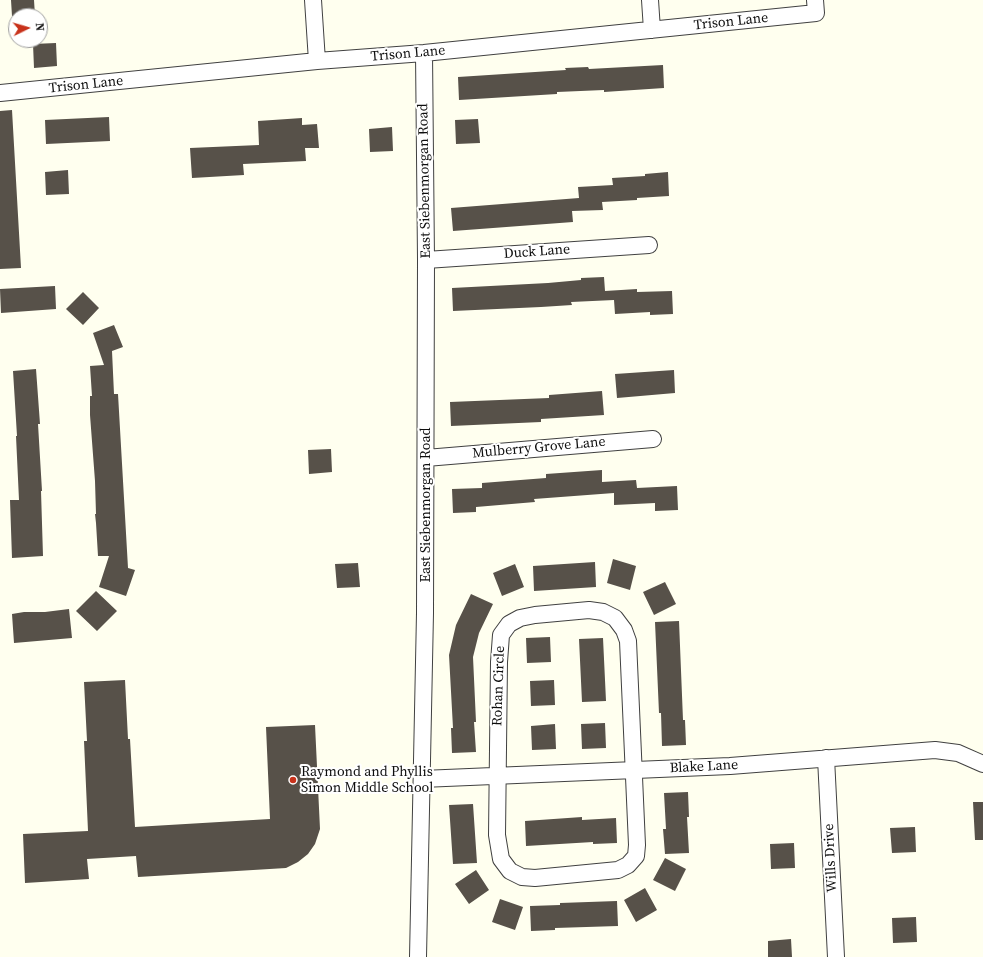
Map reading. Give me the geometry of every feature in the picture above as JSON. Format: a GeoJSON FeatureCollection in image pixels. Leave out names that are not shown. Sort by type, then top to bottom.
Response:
{"type":"FeatureCollection","features":[{"type":"Feature","properties":{"kind":"street"},"geometry":{"type":"LineString","coordinates":[[313,0],[317,61]]}},
{"type":"Feature","properties":{"kind":"street"},"geometry":{"type":"LineString","coordinates":[[650,0],[652,30]]}},
{"type":"Feature","properties":{"kind":"street","name":"Trison Lane"},"geometry":{"type":"LineString","coordinates":[[0,93],[317,61],[424,53],[652,30],[816,6]]}},
{"type":"Feature","properties":{"kind":"street","name":"East Siebenmorgan Road"},"geometry":{"type":"LineString","coordinates":[[418,957],[425,613],[426,260],[424,53]]}},
{"type":"Feature","properties":{"kind":"street","name":"Duck Lane"},"geometry":{"type":"LineString","coordinates":[[426,260],[649,244]]}},
{"type":"Feature","properties":{"kind":"street","name":"Mulberry Grove Lane"},"geometry":{"type":"LineString","coordinates":[[426,458],[653,439]]}},
{"type":"Feature","properties":{"kind":"street","name":"Rohan Circle"},"geometry":{"type":"LineString","coordinates":[[589,610],[603,612],[615,618],[624,630],[628,641],[634,770],[637,845],[636,856],[628,865],[618,870],[535,878],[522,877],[510,871],[501,859],[498,835],[499,662],[501,635],[509,624],[520,618],[535,615],[589,610]]}},
{"type":"Feature","properties":{"kind":"street","name":"Blake Lane"},"geometry":{"type":"LineString","coordinates":[[422,779],[498,777],[730,766],[935,750],[958,753],[983,764]]}},
{"type":"Feature","properties":{"kind":"street","name":"Wills Drive"},"geometry":{"type":"LineString","coordinates":[[826,758],[836,957]]}},
{"type":"Feature","properties":{"kind":"building"},"geometry":{"type":"Polygon","coordinates":[[[11,0],[34,0],[34,8],[12,8],[11,0]]]}},
{"type":"Feature","properties":{"kind":"building"},"geometry":{"type":"Polygon","coordinates":[[[48,43],[56,43],[57,66],[34,68],[33,48],[48,48],[48,43]]]}},
{"type":"Feature","properties":{"kind":"building"},"geometry":{"type":"Polygon","coordinates":[[[663,65],[664,88],[604,92],[604,90],[557,92],[557,94],[459,100],[458,77],[566,70],[565,68],[588,67],[589,69],[663,65]]]}},
{"type":"Feature","properties":{"kind":"building"},"geometry":{"type":"Polygon","coordinates":[[[12,110],[21,268],[0,269],[0,111],[12,110]]]}},
{"type":"Feature","properties":{"kind":"building"},"geometry":{"type":"Polygon","coordinates":[[[109,117],[110,141],[46,144],[45,120],[109,117]]]}},
{"type":"Feature","properties":{"kind":"building"},"geometry":{"type":"Polygon","coordinates":[[[302,118],[302,125],[317,124],[319,148],[305,148],[306,161],[243,164],[244,175],[192,178],[190,148],[259,145],[258,121],[302,118]]]}},
{"type":"Feature","properties":{"kind":"building"},"geometry":{"type":"Polygon","coordinates":[[[478,119],[480,143],[456,144],[455,120],[478,119]]]}},
{"type":"Feature","properties":{"kind":"building"},"geometry":{"type":"Polygon","coordinates":[[[392,127],[393,151],[370,152],[369,129],[392,127]]]}},
{"type":"Feature","properties":{"kind":"building"},"geometry":{"type":"Polygon","coordinates":[[[68,170],[69,194],[46,195],[45,172],[68,170]]]}},
{"type":"Feature","properties":{"kind":"building"},"geometry":{"type":"Polygon","coordinates":[[[668,172],[669,196],[602,202],[603,210],[572,211],[573,222],[453,231],[451,208],[579,198],[578,187],[613,185],[612,178],[645,176],[645,174],[668,172]]]}},
{"type":"Feature","properties":{"kind":"building"},"geometry":{"type":"Polygon","coordinates":[[[604,277],[605,291],[637,289],[637,292],[672,291],[673,314],[650,315],[650,312],[615,314],[614,300],[571,302],[572,305],[453,311],[452,288],[548,283],[581,280],[581,278],[604,277]]]}},
{"type":"Feature","properties":{"kind":"building"},"geometry":{"type":"Polygon","coordinates":[[[55,286],[56,309],[1,313],[0,289],[55,286]]]}},
{"type":"Feature","properties":{"kind":"building"},"geometry":{"type":"Polygon","coordinates":[[[83,292],[99,308],[83,325],[66,309],[83,292]]]}},
{"type":"Feature","properties":{"kind":"building"},"geometry":{"type":"Polygon","coordinates":[[[114,325],[123,347],[112,351],[114,394],[118,394],[128,568],[135,570],[126,596],[99,587],[109,556],[98,556],[95,514],[95,481],[90,415],[90,396],[92,396],[90,366],[104,365],[93,333],[114,325]]]}},
{"type":"Feature","properties":{"kind":"building"},"geometry":{"type":"Polygon","coordinates":[[[36,369],[40,424],[38,424],[42,491],[43,556],[12,558],[10,500],[19,500],[13,371],[36,369]]]}},
{"type":"Feature","properties":{"kind":"building"},"geometry":{"type":"Polygon","coordinates":[[[674,370],[675,393],[617,398],[615,374],[674,370]]]}},
{"type":"Feature","properties":{"kind":"building"},"geometry":{"type":"Polygon","coordinates":[[[602,391],[604,415],[541,419],[541,422],[451,426],[450,402],[549,398],[549,395],[602,391]]]}},
{"type":"Feature","properties":{"kind":"building"},"geometry":{"type":"Polygon","coordinates":[[[331,449],[332,472],[309,474],[308,450],[331,449]]]}},
{"type":"Feature","properties":{"kind":"building"},"geometry":{"type":"Polygon","coordinates":[[[602,470],[602,482],[636,480],[637,488],[677,486],[678,510],[655,511],[655,503],[614,505],[614,493],[534,499],[535,502],[476,507],[476,512],[453,513],[452,489],[482,488],[482,483],[546,478],[546,474],[602,470]]]}},
{"type":"Feature","properties":{"kind":"building"},"geometry":{"type":"Polygon","coordinates":[[[613,559],[636,566],[630,590],[607,583],[613,559]]]}},
{"type":"Feature","properties":{"kind":"building"},"geometry":{"type":"Polygon","coordinates":[[[595,562],[596,587],[534,591],[533,566],[595,562]]]}},
{"type":"Feature","properties":{"kind":"building"},"geometry":{"type":"Polygon","coordinates":[[[358,563],[360,587],[337,588],[335,564],[358,563]]]}},
{"type":"Feature","properties":{"kind":"building"},"geometry":{"type":"Polygon","coordinates":[[[515,564],[524,587],[502,596],[493,573],[515,564]]]}},
{"type":"Feature","properties":{"kind":"building"},"geometry":{"type":"Polygon","coordinates":[[[665,582],[676,604],[654,615],[643,592],[665,582]]]}},
{"type":"Feature","properties":{"kind":"building"},"geometry":{"type":"Polygon","coordinates":[[[96,591],[117,611],[97,631],[76,611],[96,591]]]}},
{"type":"Feature","properties":{"kind":"building"},"geometry":{"type":"Polygon","coordinates":[[[471,594],[493,604],[479,633],[473,657],[476,752],[452,753],[451,728],[453,728],[449,655],[456,625],[471,594]]]}},
{"type":"Feature","properties":{"kind":"building"},"geometry":{"type":"Polygon","coordinates":[[[69,609],[72,638],[14,643],[12,614],[69,609]]]}},
{"type":"Feature","properties":{"kind":"building"},"geometry":{"type":"Polygon","coordinates":[[[679,621],[683,720],[685,720],[686,745],[662,746],[655,622],[679,621]]]}},
{"type":"Feature","properties":{"kind":"building"},"geometry":{"type":"Polygon","coordinates":[[[550,637],[551,662],[527,663],[526,638],[550,637]]]}},
{"type":"Feature","properties":{"kind":"building"},"geometry":{"type":"Polygon","coordinates":[[[603,638],[606,701],[582,702],[579,639],[603,638]]]}},
{"type":"Feature","properties":{"kind":"building","name":"Raymond and Phyllis Simon Middle School"},"geometry":{"type":"Polygon","coordinates":[[[125,680],[135,827],[270,819],[266,727],[315,725],[320,829],[315,844],[308,854],[298,862],[286,868],[138,877],[136,856],[87,859],[89,879],[25,883],[23,834],[88,831],[84,741],[87,741],[84,682],[125,680]]]}},
{"type":"Feature","properties":{"kind":"building"},"geometry":{"type":"Polygon","coordinates":[[[554,680],[555,705],[531,706],[530,681],[554,680]]]}},
{"type":"Feature","properties":{"kind":"building"},"geometry":{"type":"Polygon","coordinates":[[[605,723],[606,748],[582,749],[581,724],[605,723]]]}},
{"type":"Feature","properties":{"kind":"building"},"geometry":{"type":"Polygon","coordinates":[[[555,724],[556,749],[532,750],[531,726],[555,724]]]}},
{"type":"Feature","properties":{"kind":"building"},"geometry":{"type":"Polygon","coordinates":[[[688,792],[689,817],[687,817],[689,853],[665,854],[663,829],[666,829],[664,793],[688,792]]]}},
{"type":"Feature","properties":{"kind":"building"},"geometry":{"type":"Polygon","coordinates":[[[973,802],[983,802],[983,840],[975,840],[973,802]]]}},
{"type":"Feature","properties":{"kind":"building"},"geometry":{"type":"Polygon","coordinates":[[[473,804],[477,863],[453,864],[449,805],[473,804]]]}},
{"type":"Feature","properties":{"kind":"building"},"geometry":{"type":"Polygon","coordinates":[[[582,817],[582,820],[616,818],[617,843],[593,844],[593,842],[526,846],[525,821],[582,817]]]}},
{"type":"Feature","properties":{"kind":"building"},"geometry":{"type":"Polygon","coordinates":[[[915,827],[916,852],[892,853],[890,828],[915,827]]]}},
{"type":"Feature","properties":{"kind":"building"},"geometry":{"type":"Polygon","coordinates":[[[794,843],[795,868],[771,869],[770,844],[794,843]]]}},
{"type":"Feature","properties":{"kind":"building"},"geometry":{"type":"Polygon","coordinates":[[[665,858],[686,869],[675,891],[653,880],[665,858]]]}},
{"type":"Feature","properties":{"kind":"building"},"geometry":{"type":"Polygon","coordinates":[[[476,870],[489,890],[469,904],[455,884],[476,870]]]}},
{"type":"Feature","properties":{"kind":"building"},"geometry":{"type":"Polygon","coordinates":[[[645,888],[657,910],[636,922],[624,900],[645,888]]]}},
{"type":"Feature","properties":{"kind":"building"},"geometry":{"type":"Polygon","coordinates":[[[500,899],[523,907],[515,930],[492,922],[500,899]]]}},
{"type":"Feature","properties":{"kind":"building"},"geometry":{"type":"Polygon","coordinates":[[[617,901],[618,926],[555,928],[555,930],[531,931],[530,906],[560,905],[560,903],[617,901]]]}},
{"type":"Feature","properties":{"kind":"building"},"geometry":{"type":"Polygon","coordinates":[[[916,917],[917,942],[893,943],[892,918],[916,917]]]}},
{"type":"Feature","properties":{"kind":"building"},"geometry":{"type":"Polygon","coordinates":[[[791,939],[792,957],[768,957],[768,941],[791,939]]]}},
{"type":"Feature","properties":{"kind":"place","name":"Raymond and Phyllis Simon Middle School"},"geometry":{"type":"Point","coordinates":[293,780]}}]}
